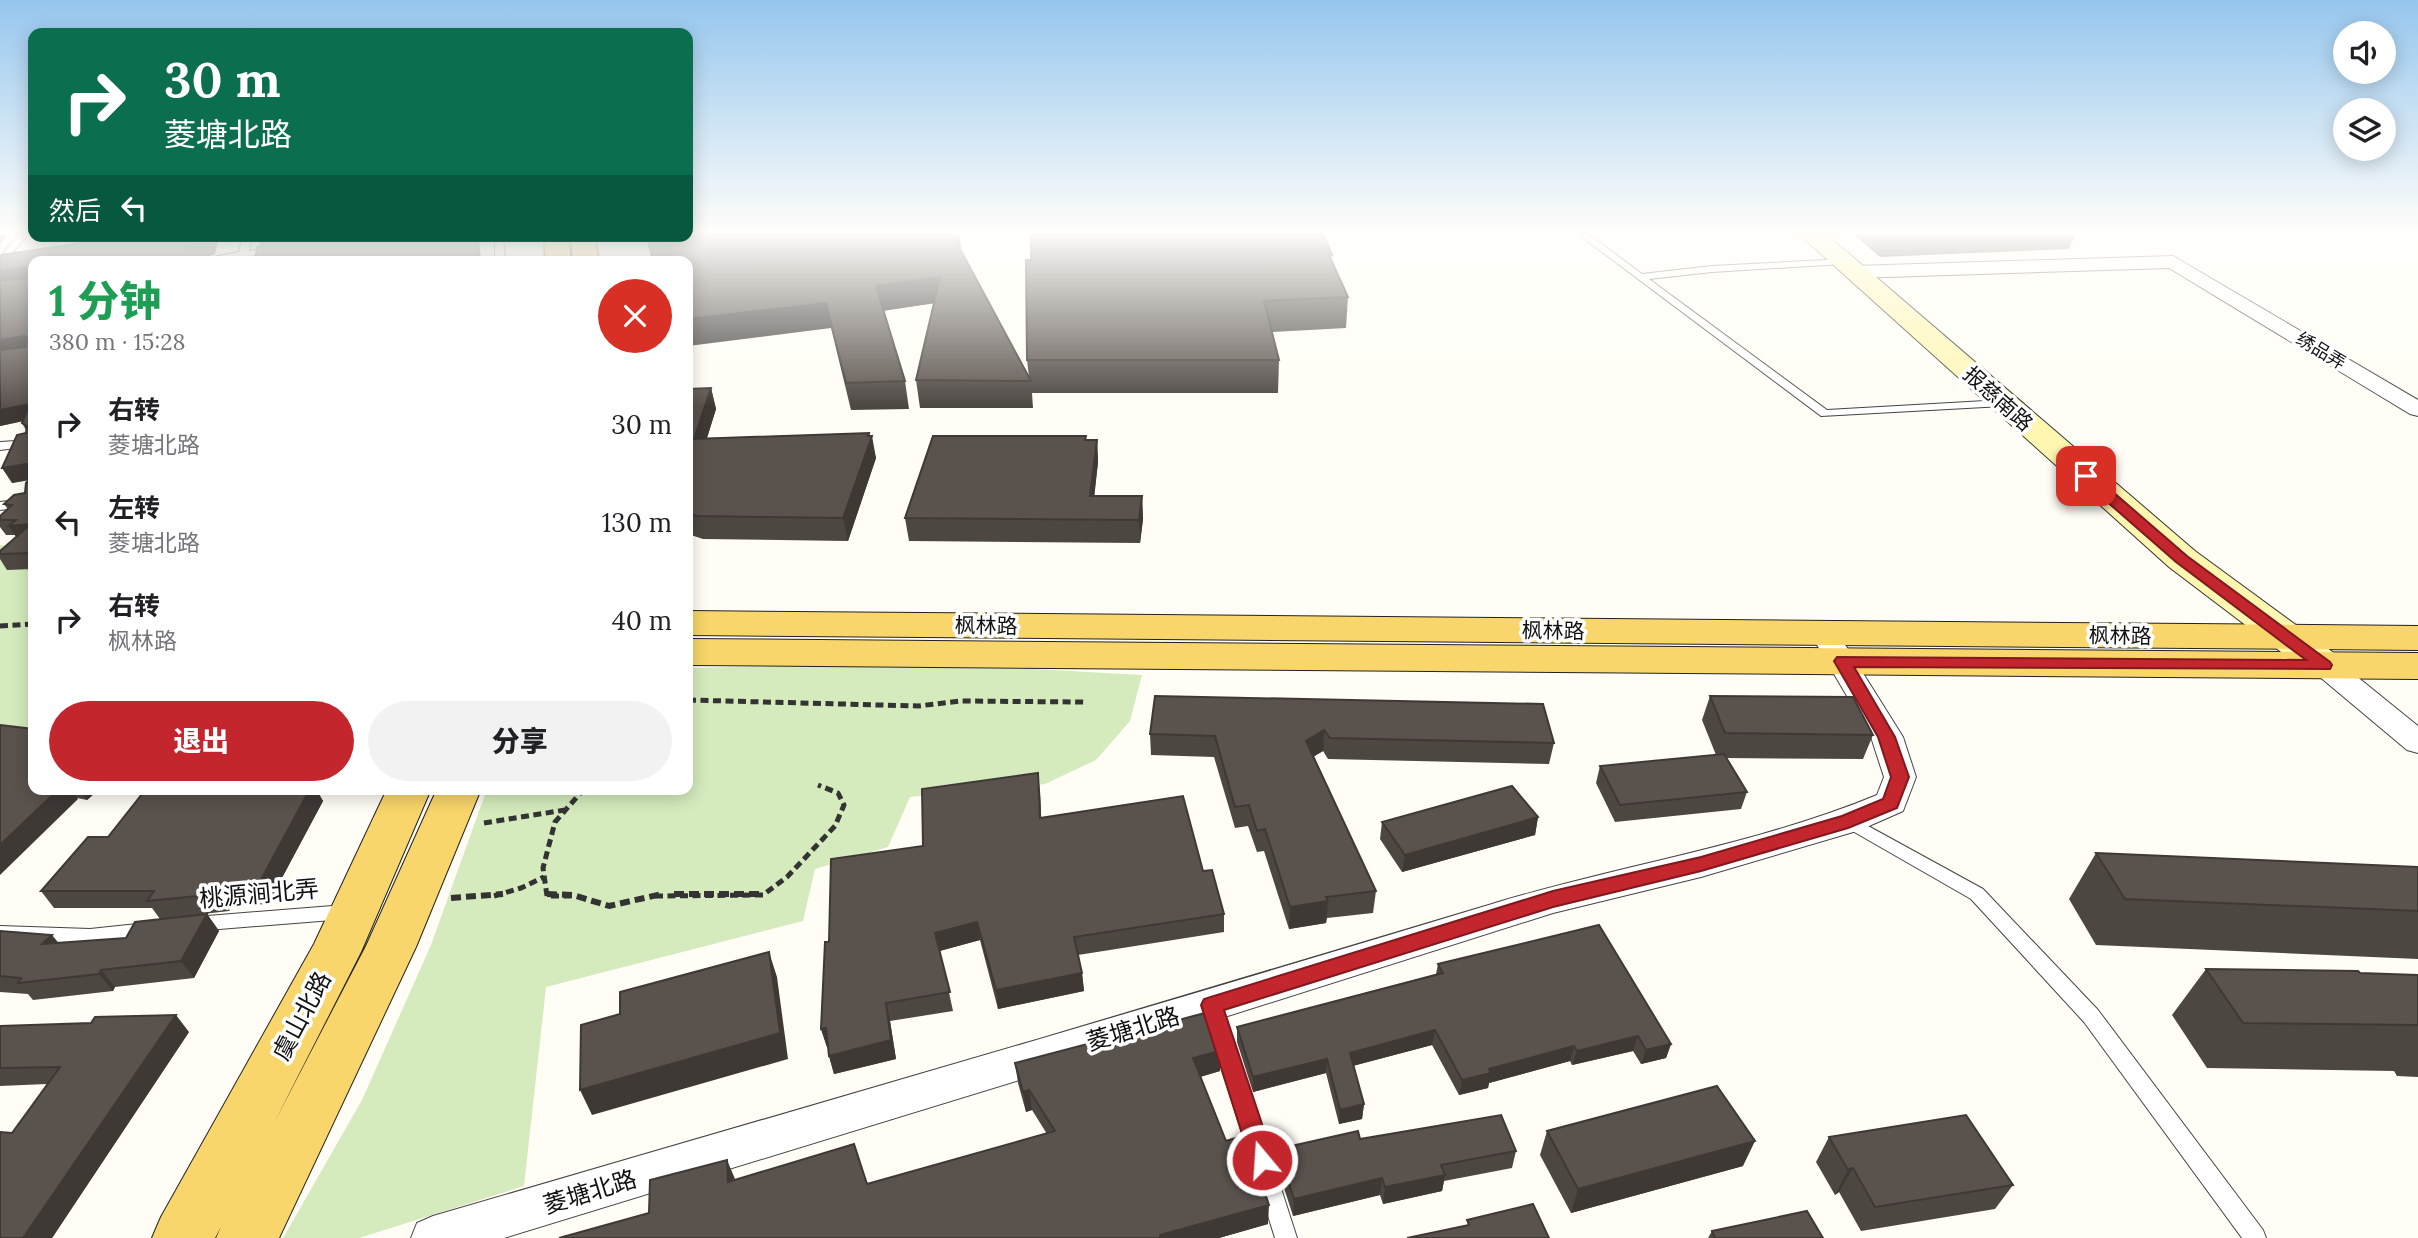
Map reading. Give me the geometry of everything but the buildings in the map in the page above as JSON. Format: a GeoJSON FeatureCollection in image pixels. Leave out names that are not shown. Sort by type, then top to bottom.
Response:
{"type":"FeatureCollection","features":[{"type":"Feature","properties":{"kind":"main road","name":"枫林路"},"geometry":{"type":"LineString","coordinates":[[693,623],[1833,647],[2418,666]]}},
{"type":"Feature","properties":{"kind":"main road","name":"枫林路"},"geometry":{"type":"LineString","coordinates":[[693,652],[1833,647],[2418,638]]}},
{"type":"Feature","properties":{"kind":"main road"},"geometry":{"type":"LineString","coordinates":[[247,1238],[391,947],[412,898],[437,802]]}},
{"type":"Feature","properties":{"kind":"main road","name":"虞山北路"},"geometry":{"type":"LineString","coordinates":[[183,1238],[336,952],[354,912],[437,802]]}},
{"type":"Feature","properties":{"kind":"street","name":"报慈南路"},"geometry":{"type":"LineString","coordinates":[[1877,292],[2182,559],[2284,638],[2324,665],[2418,742]]}},
{"type":"Feature","properties":{"kind":"street","name":"绣品弄"},"geometry":{"type":"LineString","coordinates":[[2223,292],[2418,409]]}},
{"type":"Feature","properties":{"kind":"street","name":"菱塘北路"},"geometry":{"type":"LineString","coordinates":[[433,1238],[1212,1005],[1553,899],[1701,864],[1848,821],[1891,803],[1900,777],[1886,737],[1833,647]]}},
{"type":"Feature","properties":{"kind":"lane"},"geometry":{"type":"LineString","coordinates":[[1662,292],[1825,414],[2003,403]]}},
{"type":"Feature","properties":{"kind":"lane"},"geometry":{"type":"LineString","coordinates":[[0,446],[28,443]]}},
{"type":"Feature","properties":{"kind":"lane"},"geometry":{"type":"LineString","coordinates":[[0,506],[28,503]]}},
{"type":"Feature","properties":{"kind":"lane"},"geometry":{"type":"LineString","coordinates":[[1848,821],[1977,894],[2091,1016],[2255,1238]]}},
{"type":"Feature","properties":{"kind":"lane","name":"桃源涧北弄"},"geometry":{"type":"LineString","coordinates":[[0,933],[90,936],[174,926],[354,912]]}},
{"type":"Feature","properties":{"kind":"lane"},"geometry":{"type":"LineString","coordinates":[[1212,1005],[1286,1238]]}},
{"type":"Feature","properties":{"kind":"path"},"geometry":{"type":"LineString","coordinates":[[0,626],[28,624]]}},
{"type":"Feature","properties":{"kind":"path"},"geometry":{"type":"LineString","coordinates":[[693,700],[918,706],[960,701],[1084,702]]}},
{"type":"Feature","properties":{"kind":"path"},"geometry":{"type":"LineString","coordinates":[[579,795],[555,822],[543,868],[547,896],[573,895],[609,906],[663,894],[763,895],[788,877],[835,826],[844,805],[838,793],[818,785]]}},
{"type":"Feature","properties":{"kind":"path"},"geometry":{"type":"LineString","coordinates":[[437,802],[509,820],[536,812],[565,810]]}},
{"type":"Feature","properties":{"kind":"path"},"geometry":{"type":"LineString","coordinates":[[412,898],[484,899],[518,892],[544,877]]}},
{"type":"Feature","properties":{"kind":"green space"},"geometry":{"type":"Polygon","coordinates":[[[0,545],[28,547],[28,730],[0,730],[0,545]]]}},
{"type":"Feature","properties":{"kind":"green space"},"geometry":{"type":"Polygon","coordinates":[[[771,666],[1033,669],[1142,675],[1130,721],[1096,760],[1045,784],[910,797],[888,847],[815,869],[803,921],[546,987],[524,1186],[359,1238],[283,1238],[362,1100],[431,945],[485,795],[693,795],[693,668],[771,666]]]}},
{"type":"Feature","properties":{"kind":"route"},"geometry":{"type":"LineString","coordinates":[[1262,1160],[1212,1005],[1553,899],[1701,864],[1848,821],[1891,803],[1900,777],[1886,737],[1842,661],[2324,665],[2284,638],[2182,559],[2086,476]]}}]}
